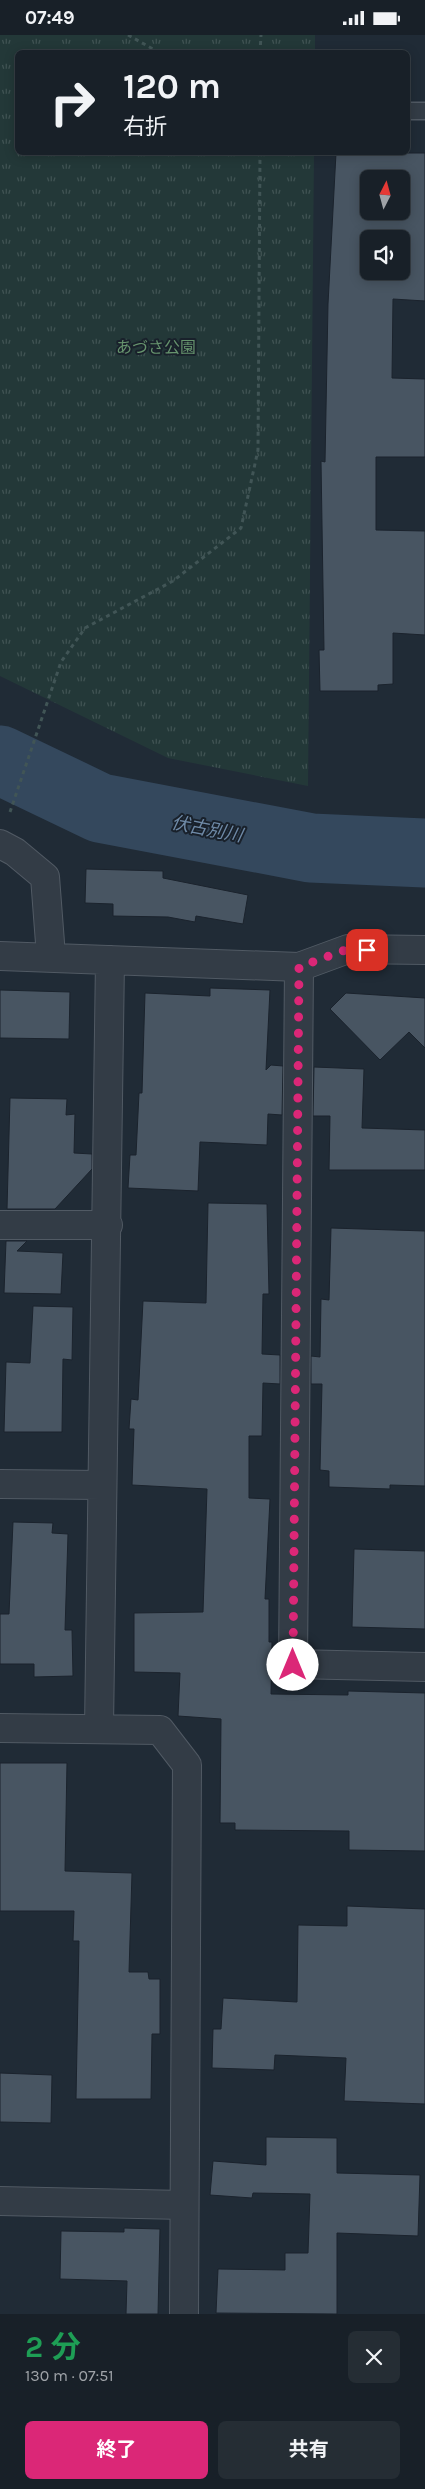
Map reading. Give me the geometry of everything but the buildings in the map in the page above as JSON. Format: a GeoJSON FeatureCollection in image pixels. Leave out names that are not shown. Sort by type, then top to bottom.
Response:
{"type":"FeatureCollection","features":[{"type":"Feature","properties":{"kind":"street"},"geometry":{"type":"LineString","coordinates":[[0,844],[16,852],[45,877],[50,957]]}},
{"type":"Feature","properties":{"kind":"street"},"geometry":{"type":"LineString","coordinates":[[0,956],[299,967],[348,949],[425,950]]}},
{"type":"Feature","properties":{"kind":"street"},"geometry":{"type":"LineString","coordinates":[[99,1728],[101,1485],[108,1225],[110,960]]}},
{"type":"Feature","properties":{"kind":"street"},"geometry":{"type":"LineString","coordinates":[[299,967],[293,1665],[425,1667]]}},
{"type":"Feature","properties":{"kind":"street"},"geometry":{"type":"LineString","coordinates":[[0,1225],[108,1225]]}},
{"type":"Feature","properties":{"kind":"street"},"geometry":{"type":"LineString","coordinates":[[0,1484],[101,1485]]}},
{"type":"Feature","properties":{"kind":"street"},"geometry":{"type":"LineString","coordinates":[[0,1728],[99,1728],[160,1731],[187,1765],[184,2314]]}},
{"type":"Feature","properties":{"kind":"street"},"geometry":{"type":"LineString","coordinates":[[0,2201],[184,2205]]}},
{"type":"Feature","properties":{"kind":"lane"},"geometry":{"type":"LineString","coordinates":[[410,111],[425,111]]}},
{"type":"Feature","properties":{"kind":"path"},"geometry":{"type":"LineString","coordinates":[[128,35],[155,50]]}},
{"type":"Feature","properties":{"kind":"path"},"geometry":{"type":"LineString","coordinates":[[260,35],[260,50]]}},
{"type":"Feature","properties":{"kind":"path"},"geometry":{"type":"LineString","coordinates":[[10,811],[61,662],[84,628],[173,581],[241,528],[258,450],[260,155]]}},
{"type":"Feature","properties":{"kind":"green space","name":"あづさ公園"},"geometry":{"type":"Polygon","coordinates":[[[0,35],[315,35],[315,50],[15,50],[15,155],[314,155],[308,786],[168,758],[0,676],[0,35]]]}},
{"type":"Feature","properties":{"kind":"waterway","name":"伏古別川"},"geometry":{"type":"LineString","coordinates":[[0,760],[100,808],[311,848],[425,853]]}},
{"type":"Feature","properties":{"kind":"route"},"geometry":{"type":"LineString","coordinates":[[293,1665],[299,967],[348,949],[367,950]]}}]}
